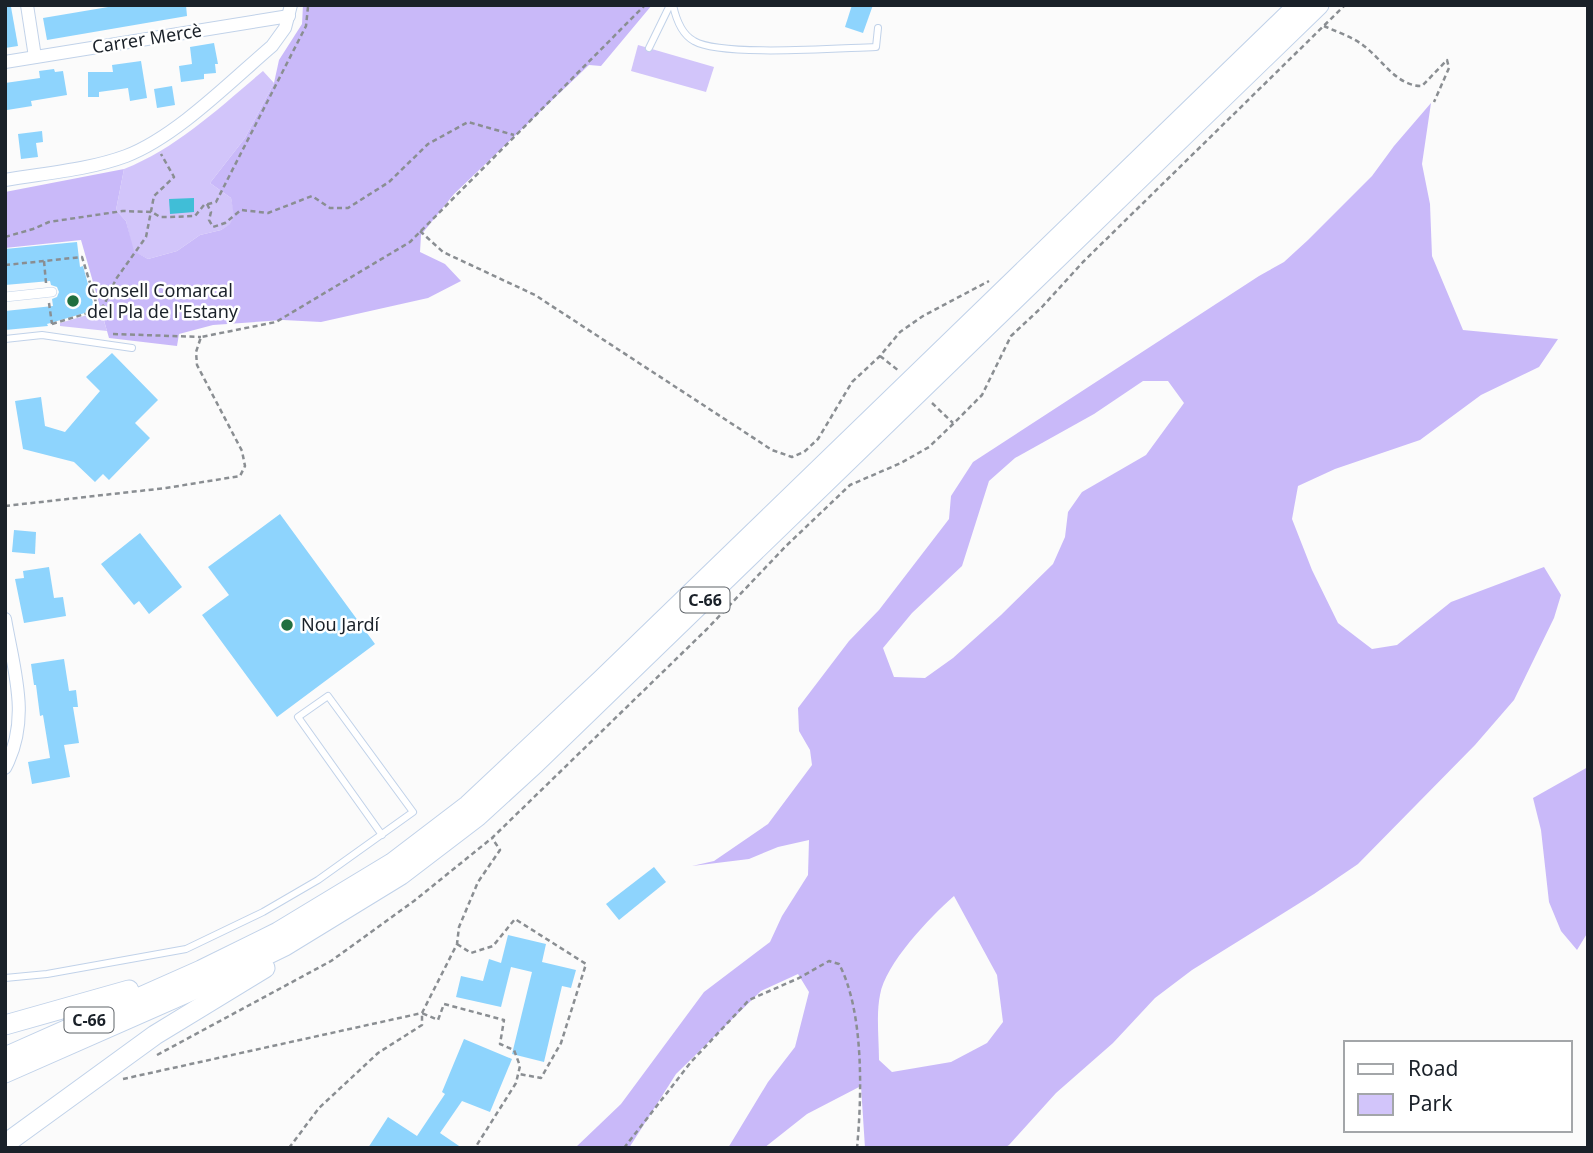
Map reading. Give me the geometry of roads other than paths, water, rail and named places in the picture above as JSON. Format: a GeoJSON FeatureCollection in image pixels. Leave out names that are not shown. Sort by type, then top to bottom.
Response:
{"type":"FeatureCollection","features":[{"type":"Feature","properties":{"kind":"highway","name":"C-66"},"geometry":{"type":"LineString","coordinates":[[5,1073],[285,946],[369,886],[508,769],[1298,5]]}},
{"type":"Feature","properties":{"kind":"highway","name":"C-66"},"geometry":{"type":"LineString","coordinates":[[5,1057],[240,952],[369,886],[440,845],[518,780],[1319,5]]}},
{"type":"Feature","properties":{"kind":"highway"},"geometry":{"type":"LineString","coordinates":[[5,1025],[86,1004],[160,978],[276,923],[340,886],[369,886],[357,911],[155,1035],[5,1144]]}},
{"type":"Feature","properties":{"kind":"street"},"geometry":{"type":"LineString","coordinates":[[27,5],[35,57]]}},
{"type":"Feature","properties":{"kind":"street"},"geometry":{"type":"LineString","coordinates":[[5,180],[111,161],[168,134],[272,46],[285,28],[290,11]]}},
{"type":"Feature","properties":{"kind":"street","name":"Carrer Mercè"},"geometry":{"type":"LineString","coordinates":[[5,62],[290,11]]}},
{"type":"Feature","properties":{"kind":"street"},"geometry":{"type":"LineString","coordinates":[[5,298],[51,292]]}},
{"type":"Feature","properties":{"kind":"street"},"geometry":{"type":"LineString","coordinates":[[5,619],[21,711],[12,756],[5,768]]}},
{"type":"Feature","properties":{"kind":"lane"},"geometry":{"type":"LineString","coordinates":[[672,5],[677,22],[693,41],[725,50],[876,47],[878,28]]}},
{"type":"Feature","properties":{"kind":"lane"},"geometry":{"type":"LineString","coordinates":[[649,48],[672,5]]}},
{"type":"Feature","properties":{"kind":"lane"},"geometry":{"type":"LineString","coordinates":[[5,339],[42,335],[132,348]]}},
{"type":"Feature","properties":{"kind":"lane"},"geometry":{"type":"LineString","coordinates":[[5,978],[47,974],[186,949],[274,906],[318,880],[382,835],[413,812],[328,696],[298,718],[382,835]]}},
{"type":"Feature","properties":{"kind":"water"},"geometry":{"type":"Polygon","coordinates":[[[194,198],[194,212],[170,214],[169,199],[194,198]]]}},
{"type":"Feature","properties":{"kind":"place","name":"Consell Comarcal del Pla de l'Estany"},"geometry":{"type":"Point","coordinates":[73,301]}},
{"type":"Feature","properties":{"kind":"place","name":"Nou Jardí"},"geometry":{"type":"Point","coordinates":[287,625]}}]}
